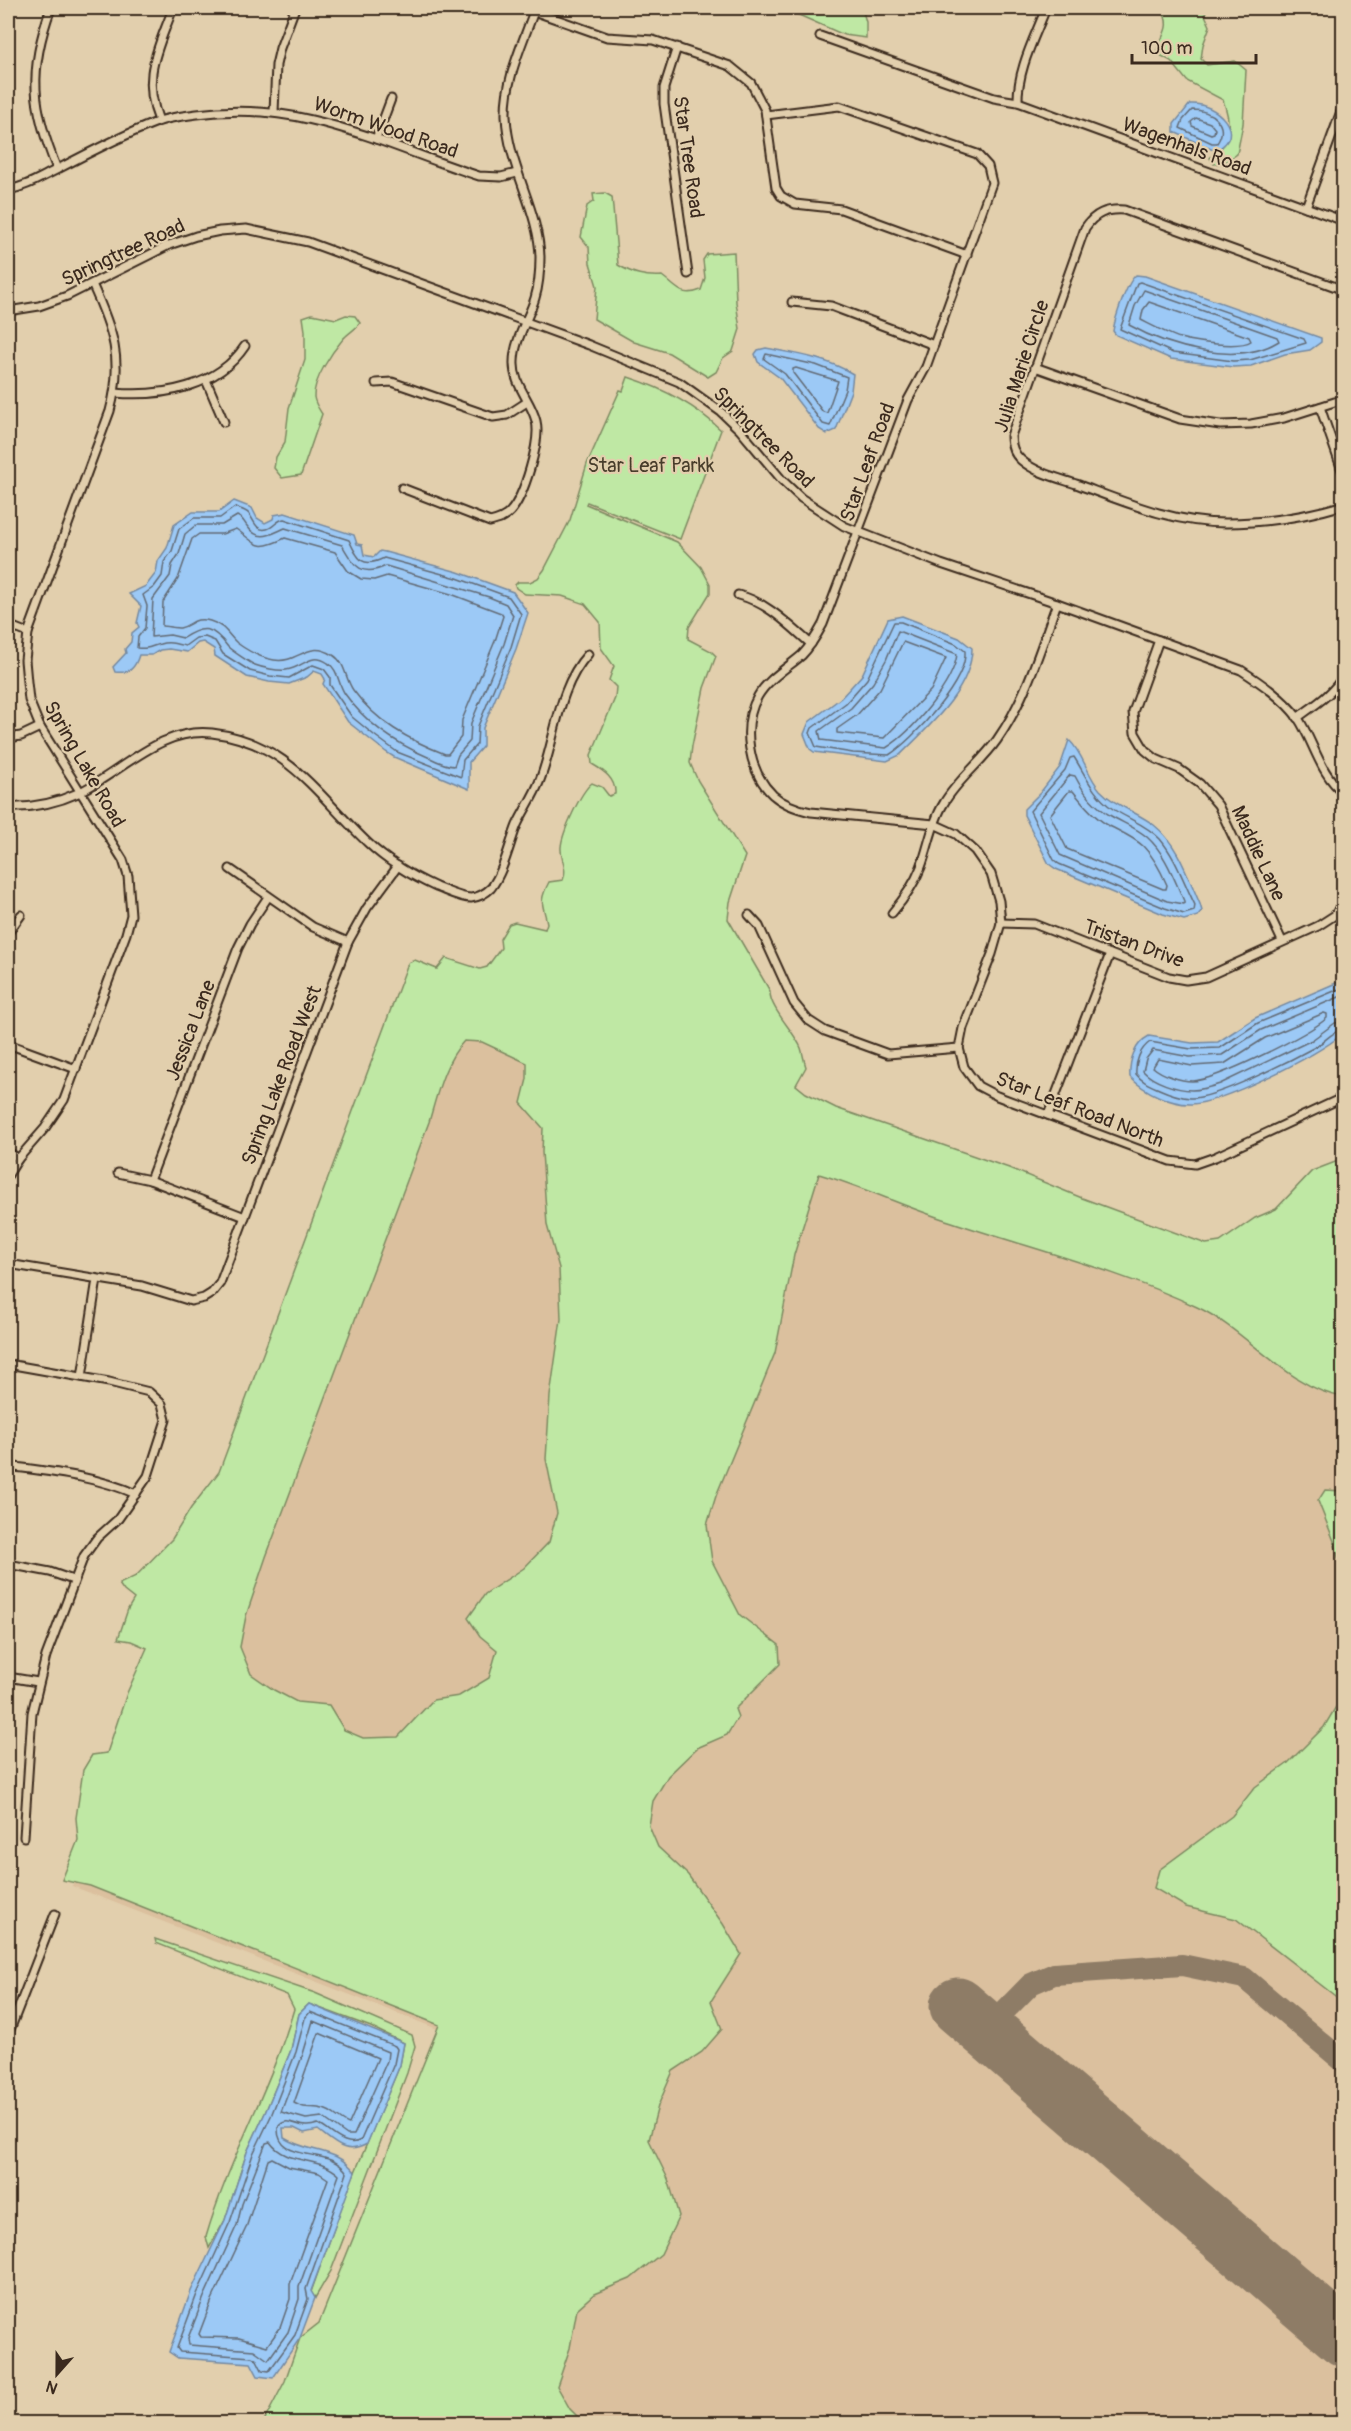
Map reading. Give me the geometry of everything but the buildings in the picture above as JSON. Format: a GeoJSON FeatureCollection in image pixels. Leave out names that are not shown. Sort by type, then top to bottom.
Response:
{"type":"FeatureCollection","features":[{"type":"Feature","properties":{"kind":"street"},"geometry":{"type":"LineString","coordinates":[[51,8],[41,37],[35,89],[39,122],[57,169]]}},
{"type":"Feature","properties":{"kind":"street"},"geometry":{"type":"LineString","coordinates":[[159,121],[153,101],[150,74],[173,8]]}},
{"type":"Feature","properties":{"kind":"street"},"geometry":{"type":"LineString","coordinates":[[274,112],[276,65],[295,8]]}},
{"type":"Feature","properties":{"kind":"street"},"geometry":{"type":"LineString","coordinates":[[525,8],[607,37],[653,40],[730,66],[751,83],[761,99],[766,115],[776,188],[781,196],[795,204],[841,209],[967,255]]}},
{"type":"Feature","properties":{"kind":"street"},"geometry":{"type":"LineString","coordinates":[[1018,102],[1021,74],[1046,8]]}},
{"type":"Feature","properties":{"kind":"street"},"geometry":{"type":"LineString","coordinates":[[402,488],[490,522],[504,517],[514,507],[537,444],[535,418],[518,386],[513,360],[536,297],[540,255],[530,212],[508,145],[506,114],[510,78],[534,11]]}},
{"type":"Feature","properties":{"kind":"street","name":"Wagenhals Road"},"geometry":{"type":"LineString","coordinates":[[820,36],[994,98],[1018,102],[1344,221]]}},
{"type":"Feature","properties":{"kind":"street","name":"Star Tree Road"},"geometry":{"type":"LineString","coordinates":[[677,47],[664,88],[663,104],[688,274]]}},
{"type":"Feature","properties":{"kind":"street"},"geometry":{"type":"LineString","coordinates":[[376,140],[392,99]]}},
{"type":"Feature","properties":{"kind":"street"},"geometry":{"type":"LineString","coordinates":[[1306,207],[1344,103]]}},
{"type":"Feature","properties":{"kind":"street","name":"Star Leaf Road"},"geometry":{"type":"LineString","coordinates":[[766,115],[839,106],[972,152],[988,166],[992,183],[967,255],[926,367],[908,400],[823,624],[811,644],[758,696],[751,714],[748,737],[753,759],[765,787],[775,797],[794,808],[811,812],[934,824]]}},
{"type":"Feature","properties":{"kind":"street","name":"Worm Wood Road"},"geometry":{"type":"LineString","coordinates":[[8,190],[26,185],[159,121],[215,111],[274,112],[328,122],[479,176],[501,177],[517,173]]}},
{"type":"Feature","properties":{"kind":"street","name":"Julia Marie Circle"},"geometry":{"type":"LineString","coordinates":[[1344,290],[1124,210],[1104,210],[1085,228],[1011,436],[1015,454],[1034,469],[1146,510],[1193,521],[1225,523],[1276,521],[1304,517],[1344,506]]}},
{"type":"Feature","properties":{"kind":"street","name":"Springtree Road"},"geometry":{"type":"LineString","coordinates":[[8,311],[50,303],[178,242],[220,231],[246,229],[308,242],[526,321],[663,375],[701,396],[740,430],[770,467],[801,498],[844,526],[941,564],[1057,603],[1241,670],[1266,686],[1297,718],[1329,776],[1344,794]]}},
{"type":"Feature","properties":{"kind":"street","name":"Spring Lake Road"},"geometry":{"type":"LineString","coordinates":[[8,1175],[18,1159],[58,1110],[76,1069],[126,934],[130,915],[130,888],[123,861],[40,727],[29,700],[25,660],[28,633],[115,393],[116,346],[108,319],[92,284]]}},
{"type":"Feature","properties":{"kind":"street"},"geometry":{"type":"LineString","coordinates":[[792,302],[831,306],[934,345]]}},
{"type":"Feature","properties":{"kind":"street"},"geometry":{"type":"LineString","coordinates":[[115,393],[159,392],[206,380],[214,377],[236,360],[245,346]]}},
{"type":"Feature","properties":{"kind":"street"},"geometry":{"type":"LineString","coordinates":[[1035,368],[1179,418],[1220,425],[1251,424],[1284,418],[1344,399]]}},
{"type":"Feature","properties":{"kind":"street"},"geometry":{"type":"LineString","coordinates":[[206,380],[224,422]]}},
{"type":"Feature","properties":{"kind":"street"},"geometry":{"type":"LineString","coordinates":[[376,383],[392,382],[493,417],[507,415],[527,402]]}},
{"type":"Feature","properties":{"kind":"street"},"geometry":{"type":"LineString","coordinates":[[1320,407],[1344,476]]}},
{"type":"Feature","properties":{"kind":"street"},"geometry":{"type":"LineString","coordinates":[[738,595],[751,599],[774,613],[811,644]]}},
{"type":"Feature","properties":{"kind":"street"},"geometry":{"type":"LineString","coordinates":[[892,913],[909,893],[921,866],[942,804],[955,786],[985,756],[1011,718],[1024,693],[1057,603]]}},
{"type":"Feature","properties":{"kind":"street"},"geometry":{"type":"LineString","coordinates":[[8,625],[28,633]]}},
{"type":"Feature","properties":{"kind":"street","name":"Maddie Lane"},"geometry":{"type":"LineString","coordinates":[[1159,640],[1133,712],[1135,733],[1144,750],[1200,784],[1218,805],[1282,941]]}},
{"type":"Feature","properties":{"kind":"street"},"geometry":{"type":"LineString","coordinates":[[8,807],[41,805],[81,791],[171,737],[202,732],[228,736],[263,747],[289,763],[368,844],[420,880],[460,896],[470,898],[480,896],[490,889],[497,878],[518,824],[539,781],[556,718],[577,666],[588,654]]}},
{"type":"Feature","properties":{"kind":"street"},"geometry":{"type":"LineString","coordinates":[[1297,718],[1338,686],[1344,675]]}},
{"type":"Feature","properties":{"kind":"street"},"geometry":{"type":"LineString","coordinates":[[8,738],[40,727]]}},
{"type":"Feature","properties":{"kind":"street"},"geometry":{"type":"LineString","coordinates":[[749,915],[759,926],[794,1003],[808,1020],[825,1031],[888,1054],[959,1048],[963,1028],[992,954],[1000,922],[999,901],[991,874],[975,851],[956,834],[934,824]]}},
{"type":"Feature","properties":{"kind":"street","name":"Spring Lake Road West"},"geometry":{"type":"LineString","coordinates":[[97,1279],[142,1286],[191,1301],[204,1298],[220,1283],[348,942],[367,908],[398,866]]}},
{"type":"Feature","properties":{"kind":"street"},"geometry":{"type":"LineString","coordinates":[[230,869],[313,927],[348,942]]}},
{"type":"Feature","properties":{"kind":"street","name":"Jessica Lane"},"geometry":{"type":"LineString","coordinates":[[150,1180],[242,938],[268,897]]}},
{"type":"Feature","properties":{"kind":"street","name":"Tristan Drive"},"geometry":{"type":"LineString","coordinates":[[1000,922],[1034,924],[1169,977],[1186,980],[1206,977],[1318,926],[1335,915],[1344,900]]}},
{"type":"Feature","properties":{"kind":"street"},"geometry":{"type":"LineString","coordinates":[[8,933],[21,915]]}},
{"type":"Feature","properties":{"kind":"street"},"geometry":{"type":"LineString","coordinates":[[1048,1115],[1110,954]]}},
{"type":"Feature","properties":{"kind":"street"},"geometry":{"type":"LineString","coordinates":[[8,1044],[76,1069]]}},
{"type":"Feature","properties":{"kind":"street","name":"Star Leaf Road North"},"geometry":{"type":"LineString","coordinates":[[959,1048],[964,1067],[978,1086],[997,1096],[1170,1161],[1196,1164],[1344,1097]]}},
{"type":"Feature","properties":{"kind":"street"},"geometry":{"type":"LineString","coordinates":[[8,1151],[18,1159]]}},
{"type":"Feature","properties":{"kind":"street"},"geometry":{"type":"LineString","coordinates":[[118,1173],[150,1180],[244,1217]]}},
{"type":"Feature","properties":{"kind":"street"},"geometry":{"type":"LineString","coordinates":[[8,1264],[97,1279],[82,1377]]}},
{"type":"Feature","properties":{"kind":"street"},"geometry":{"type":"LineString","coordinates":[[8,1364],[149,1392],[162,1404],[166,1420],[154,1460],[136,1494],[118,1519],[97,1538],[84,1556],[73,1580],[38,1682],[32,1713],[24,1837]]}},
{"type":"Feature","properties":{"kind":"street"},"geometry":{"type":"LineString","coordinates":[[8,1466],[83,1476],[112,1483],[136,1494]]}},
{"type":"Feature","properties":{"kind":"street"},"geometry":{"type":"LineString","coordinates":[[8,1564],[50,1572],[73,1580]]}},
{"type":"Feature","properties":{"kind":"street"},"geometry":{"type":"LineString","coordinates":[[8,1677],[38,1682]]}},
{"type":"Feature","properties":{"kind":"street"},"geometry":{"type":"LineString","coordinates":[[8,2035],[55,1914]]}},
{"type":"Feature","properties":{"kind":"shaded area"},"geometry":{"type":"Polygon","coordinates":[[[408,972],[1211,1251],[1343,1174],[1343,2423],[282,2423],[445,2032],[72,1886],[408,972]]]}},
{"type":"Feature","properties":{"kind":"green space"},"geometry":{"type":"Polygon","coordinates":[[[783,8],[862,8],[866,22],[866,38],[844,35],[783,8]]]}},
{"type":"Feature","properties":{"kind":"green space"},"geometry":{"type":"Polygon","coordinates":[[[1161,8],[1207,8],[1205,15],[1210,26],[1201,59],[1207,65],[1235,61],[1246,70],[1243,124],[1237,154],[1224,163],[1214,164],[1210,158],[1221,148],[1228,137],[1228,118],[1223,100],[1187,81],[1171,61],[1156,53],[1166,26],[1161,8]]]}},
{"type":"Feature","properties":{"kind":"green space"},"geometry":{"type":"Polygon","coordinates":[[[605,193],[612,197],[618,265],[629,271],[662,276],[680,290],[689,293],[701,290],[705,278],[703,260],[707,254],[734,252],[736,302],[740,329],[733,351],[723,358],[716,372],[708,377],[669,353],[634,342],[594,319],[597,286],[590,263],[589,247],[581,237],[587,206],[594,201],[593,194],[605,193]]]}},
{"type":"Feature","properties":{"kind":"green space"},"geometry":{"type":"Polygon","coordinates":[[[312,314],[336,319],[346,315],[355,316],[360,323],[334,351],[317,383],[314,397],[322,414],[301,475],[282,478],[274,468],[276,457],[285,442],[289,408],[305,360],[303,317],[312,314]]]}},
{"type":"Feature","properties":{"kind":"green space","name":"Star Leaf Parkk"},"geometry":{"type":"Polygon","coordinates":[[[628,377],[641,381],[689,405],[721,430],[680,539],[587,502],[586,504],[677,542],[701,567],[710,584],[710,593],[689,627],[688,639],[716,656],[704,688],[690,763],[698,781],[745,856],[730,902],[728,919],[770,991],[773,1005],[801,1048],[806,1067],[796,1085],[806,1093],[836,1108],[1009,1168],[1206,1244],[1220,1242],[1255,1218],[1276,1209],[1312,1171],[1343,1159],[1343,1397],[1323,1392],[1304,1383],[1215,1317],[1168,1294],[1107,1271],[935,1216],[819,1174],[794,1255],[775,1353],[716,1496],[707,1525],[712,1561],[740,1615],[779,1645],[780,1664],[735,1709],[738,1717],[727,1735],[697,1748],[668,1776],[653,1801],[649,1826],[658,1847],[688,1875],[741,1954],[711,2001],[722,2029],[702,2052],[673,2071],[658,2106],[649,2140],[668,2179],[679,2216],[661,2254],[630,2279],[594,2294],[577,2309],[570,2348],[557,2386],[570,2409],[584,2423],[263,2423],[285,2381],[300,2338],[319,2323],[439,2025],[90,1886],[62,1880],[78,1840],[76,1818],[83,1770],[92,1755],[107,1753],[127,1693],[147,1648],[131,1641],[118,1639],[128,1609],[134,1599],[119,1584],[136,1576],[172,1539],[191,1508],[219,1472],[408,963],[415,960],[437,969],[446,958],[480,969],[487,967],[501,948],[500,939],[509,924],[515,922],[545,929],[547,923],[542,903],[543,894],[549,882],[563,880],[565,871],[561,851],[562,841],[578,803],[592,783],[602,787],[609,796],[615,794],[614,784],[605,773],[592,764],[591,755],[615,698],[616,687],[609,680],[614,666],[601,648],[600,622],[585,604],[562,596],[525,594],[515,585],[518,582],[530,582],[538,578],[544,570],[570,520],[587,464],[620,390],[623,391],[628,377]],[[464,1041],[451,1059],[442,1079],[429,1122],[266,1557],[246,1616],[240,1647],[251,1674],[297,1702],[329,1705],[344,1730],[363,1738],[398,1737],[433,1700],[459,1696],[489,1678],[497,1650],[480,1636],[468,1618],[485,1594],[524,1568],[549,1542],[557,1513],[546,1459],[550,1396],[561,1319],[559,1268],[547,1225],[542,1152],[543,1128],[521,1103],[527,1079],[527,1063],[482,1042],[464,1041]]]}},
{"type":"Feature","properties":{"kind":"green space"},"geometry":{"type":"Polygon","coordinates":[[[1325,1490],[1343,1491],[1343,1576],[1334,1541],[1318,1501],[1325,1490]]]}},
{"type":"Feature","properties":{"kind":"green space"},"geometry":{"type":"Polygon","coordinates":[[[1343,1695],[1343,2002],[1236,1919],[1186,1907],[1154,1888],[1159,1870],[1232,1816],[1255,1787],[1287,1764],[1324,1727],[1343,1695]]]}},
{"type":"Feature","properties":{"kind":"green space"},"geometry":{"type":"Polygon","coordinates":[[[155,1939],[315,1993],[412,2035],[415,2046],[407,2073],[331,2271],[315,2298],[311,2292],[350,2184],[400,2065],[404,2043],[371,2027],[309,2004],[299,2014],[291,2050],[247,2152],[225,2220],[209,2248],[206,2237],[215,2208],[274,2066],[294,2009],[287,1995],[156,1943],[155,1939]]]}},
{"type":"Feature","properties":{"kind":"water"},"geometry":{"type":"Polygon","coordinates":[[[1190,104],[1210,108],[1219,114],[1229,128],[1229,136],[1225,144],[1216,150],[1211,149],[1174,132],[1174,124],[1190,104]]]}},
{"type":"Feature","properties":{"kind":"water"},"geometry":{"type":"Polygon","coordinates":[[[1136,275],[1145,276],[1321,338],[1321,342],[1310,350],[1285,354],[1251,366],[1233,367],[1171,359],[1116,335],[1113,331],[1125,292],[1136,275]]]}},
{"type":"Feature","properties":{"kind":"water"},"geometry":{"type":"Polygon","coordinates":[[[766,348],[822,360],[853,374],[851,391],[836,430],[827,434],[819,429],[780,378],[758,362],[755,354],[758,350],[766,348]]]}},
{"type":"Feature","properties":{"kind":"water"},"geometry":{"type":"Polygon","coordinates":[[[234,501],[252,508],[257,518],[265,523],[273,519],[274,515],[285,513],[354,535],[357,544],[362,545],[364,555],[374,557],[380,551],[385,552],[458,572],[513,592],[528,613],[516,649],[483,728],[483,746],[469,762],[469,789],[386,752],[348,722],[323,684],[325,679],[322,674],[314,671],[307,677],[289,684],[247,677],[215,656],[214,649],[203,642],[198,643],[187,652],[169,649],[160,650],[152,655],[139,655],[131,669],[125,672],[115,672],[113,667],[126,653],[125,649],[131,642],[132,633],[139,627],[137,623],[141,606],[129,594],[146,586],[156,573],[158,561],[167,548],[174,525],[193,512],[219,512],[234,501]]]}},
{"type":"Feature","properties":{"kind":"water"},"geometry":{"type":"Polygon","coordinates":[[[902,616],[959,638],[972,648],[965,679],[956,693],[935,720],[900,755],[887,761],[814,752],[810,749],[804,734],[809,722],[841,698],[862,675],[888,619],[902,616]]]}},
{"type":"Feature","properties":{"kind":"water"},"geometry":{"type":"Polygon","coordinates":[[[1069,740],[1078,751],[1100,790],[1112,800],[1154,825],[1170,842],[1182,862],[1200,904],[1202,911],[1198,916],[1184,920],[1163,914],[1049,864],[1024,815],[1024,809],[1060,767],[1069,740]]]}},
{"type":"Feature","properties":{"kind":"water"},"geometry":{"type":"Polygon","coordinates":[[[1343,980],[1344,1032],[1313,1054],[1269,1077],[1206,1102],[1184,1104],[1143,1088],[1130,1077],[1130,1065],[1136,1048],[1149,1036],[1192,1043],[1218,1042],[1255,1018],[1343,980]]]}},
{"type":"Feature","properties":{"kind":"water"},"geometry":{"type":"Polygon","coordinates":[[[309,2004],[404,2043],[400,2065],[367,2144],[353,2149],[347,2148],[335,2143],[318,2130],[304,2133],[294,2128],[283,2128],[284,2138],[339,2158],[355,2172],[311,2291],[315,2298],[300,2338],[273,2378],[258,2376],[251,2363],[178,2358],[169,2352],[191,2291],[225,2220],[247,2152],[291,2050],[299,2014],[309,2004]]]}},
{"type":"Feature","properties":{"kind":"taxiway"},"geometry":{"type":"LineString","coordinates":[[986,2030],[1031,1984],[1054,1974],[1182,1965],[1244,1978],[1344,2062]]}},
{"type":"Feature","properties":{"kind":"runway"},"geometry":{"type":"LineString","coordinates":[[958,2006],[1344,2338]]}}]}
